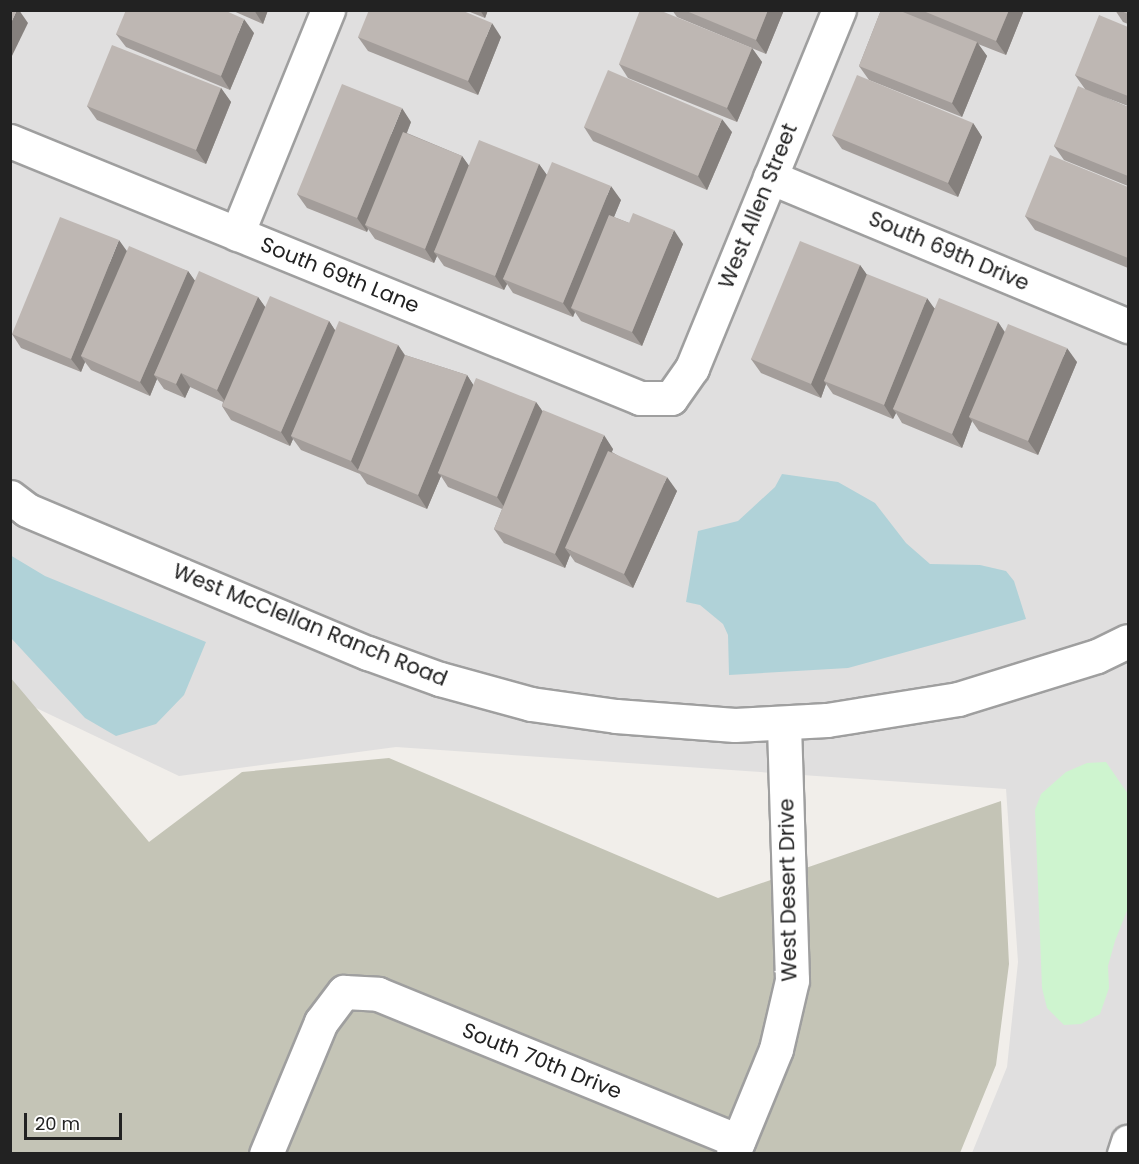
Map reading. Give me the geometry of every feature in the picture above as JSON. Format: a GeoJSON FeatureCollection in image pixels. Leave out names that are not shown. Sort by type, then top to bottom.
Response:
{"type":"FeatureCollection","features":[{"type":"Feature","properties":{"kind":"street"},"geometry":{"type":"LineString","coordinates":[[237,234],[328,10]]}},
{"type":"Feature","properties":{"kind":"street","name":"West Allen Street"},"geometry":{"type":"LineString","coordinates":[[671,398],[692,368],[838,10]]}},
{"type":"Feature","properties":{"kind":"street","name":"South 69th Lane"},"geometry":{"type":"LineString","coordinates":[[13,149],[237,234],[640,398],[671,398]]}},
{"type":"Feature","properties":{"kind":"street","name":"South 69th Drive"},"geometry":{"type":"LineString","coordinates":[[770,177],[1128,326]]}},
{"type":"Feature","properties":{"kind":"street","name":"West McClellan Ranch Road"},"geometry":{"type":"LineString","coordinates":[[16,505],[368,653],[440,679],[531,704],[616,716],[735,725],[784,724],[958,699],[1097,656],[1128,641]]}},
{"type":"Feature","properties":{"kind":"street","name":"West Desert Drive"},"geometry":{"type":"LineString","coordinates":[[735,1148],[776,1049],[792,980],[784,724]]}},
{"type":"Feature","properties":{"kind":"street","name":"South 70th Drive"},"geometry":{"type":"LineString","coordinates":[[266,1154],[321,1022],[344,992],[378,994],[735,1148]]}},
{"type":"Feature","properties":{"kind":"street"},"geometry":{"type":"LineString","coordinates":[[1124,1154],[1128,1142]]}},
{"type":"Feature","properties":{"kind":"shaded area"},"geometry":{"type":"Polygon","coordinates":[[[10,11],[1128,11],[1128,1153],[972,1153],[1007,1067],[1018,962],[1006,789],[396,747],[179,776],[11,696],[10,11]]]}},
{"type":"Feature","properties":{"kind":"shaded area"},"geometry":{"type":"Polygon","coordinates":[[[10,677],[149,842],[242,772],[389,758],[718,898],[1001,801],[1009,964],[996,1065],[960,1153],[11,1153],[10,677]]]}},
{"type":"Feature","properties":{"kind":"green space"},"geometry":{"type":"Polygon","coordinates":[[[1106,762],[1128,794],[1128,908],[1108,966],[1109,988],[1100,1014],[1081,1024],[1064,1025],[1047,1008],[1042,988],[1035,810],[1041,794],[1066,772],[1087,763],[1106,762]]]}},
{"type":"Feature","properties":{"kind":"water"},"geometry":{"type":"Polygon","coordinates":[[[782,474],[838,482],[875,503],[906,543],[930,564],[980,565],[1006,571],[1014,581],[1026,619],[848,668],[729,675],[728,635],[723,624],[700,605],[686,602],[698,531],[738,521],[775,487],[782,474]]]}},
{"type":"Feature","properties":{"kind":"water"},"geometry":{"type":"Polygon","coordinates":[[[10,555],[45,576],[206,642],[184,695],[156,724],[116,736],[85,718],[11,638],[10,555]]]}},
{"type":"Feature","properties":{"kind":"building"},"geometry":{"type":"Polygon","coordinates":[[[10,10],[17,10],[10,25],[10,10]]]}},
{"type":"Feature","properties":{"kind":"building"},"geometry":{"type":"Polygon","coordinates":[[[126,10],[224,10],[244,19],[221,76],[116,34],[126,10]]]}},
{"type":"Feature","properties":{"kind":"building"},"geometry":{"type":"Polygon","coordinates":[[[369,10],[461,10],[492,23],[468,81],[358,37],[369,10]]]}},
{"type":"Feature","properties":{"kind":"building"},"geometry":{"type":"Polygon","coordinates":[[[640,10],[659,10],[752,48],[727,108],[619,64],[640,10]]]}},
{"type":"Feature","properties":{"kind":"building"},"geometry":{"type":"Polygon","coordinates":[[[684,10],[768,10],[756,40],[684,10]]]}},
{"type":"Feature","properties":{"kind":"building"},"geometry":{"type":"Polygon","coordinates":[[[881,10],[898,10],[977,42],[952,103],[859,66],[881,10]]]}},
{"type":"Feature","properties":{"kind":"building"},"geometry":{"type":"Polygon","coordinates":[[[921,10],[1009,10],[996,41],[921,10]]]}},
{"type":"Feature","properties":{"kind":"building"},"geometry":{"type":"Polygon","coordinates":[[[1099,15],[1128,27],[1128,96],[1075,75],[1099,15]]]}},
{"type":"Feature","properties":{"kind":"building"},"geometry":{"type":"Polygon","coordinates":[[[112,45],[221,88],[196,150],[87,106],[112,45]]]}},
{"type":"Feature","properties":{"kind":"building"},"geometry":{"type":"Polygon","coordinates":[[[608,70],[722,119],[698,176],[584,127],[608,70]]]}},
{"type":"Feature","properties":{"kind":"building"},"geometry":{"type":"Polygon","coordinates":[[[857,75],[973,123],[948,183],[832,135],[857,75]]]}},
{"type":"Feature","properties":{"kind":"building"},"geometry":{"type":"Polygon","coordinates":[[[342,84],[402,108],[357,218],[297,194],[342,84]]]}},
{"type":"Feature","properties":{"kind":"building"},"geometry":{"type":"Polygon","coordinates":[[[1078,86],[1128,107],[1128,176],[1054,146],[1078,86]]]}},
{"type":"Feature","properties":{"kind":"building"},"geometry":{"type":"Polygon","coordinates":[[[403,132],[462,156],[425,249],[365,225],[403,132]]]}},
{"type":"Feature","properties":{"kind":"building"},"geometry":{"type":"Polygon","coordinates":[[[479,140],[539,164],[495,276],[434,252],[479,140]]]}},
{"type":"Feature","properties":{"kind":"building"},"geometry":{"type":"Polygon","coordinates":[[[1050,155],[1128,187],[1128,258],[1025,216],[1050,155]]]}},
{"type":"Feature","properties":{"kind":"building"},"geometry":{"type":"Polygon","coordinates":[[[552,162],[611,186],[563,303],[503,279],[552,162]]]}},
{"type":"Feature","properties":{"kind":"building"},"geometry":{"type":"Polygon","coordinates":[[[633,213],[674,230],[632,332],[571,308],[609,215],[629,223],[633,213]]]}},
{"type":"Feature","properties":{"kind":"building"},"geometry":{"type":"Polygon","coordinates":[[[60,217],[119,240],[71,359],[12,334],[60,217]]]}},
{"type":"Feature","properties":{"kind":"building"},"geometry":{"type":"Polygon","coordinates":[[[800,241],[860,265],[811,384],[751,359],[800,241]]]}},
{"type":"Feature","properties":{"kind":"building"},"geometry":{"type":"Polygon","coordinates":[[[129,246],[188,271],[140,382],[81,356],[129,246]]]}},
{"type":"Feature","properties":{"kind":"building"},"geometry":{"type":"Polygon","coordinates":[[[199,271],[258,297],[217,390],[181,373],[176,384],[154,375],[199,271]]]}},
{"type":"Feature","properties":{"kind":"building"},"geometry":{"type":"Polygon","coordinates":[[[867,274],[927,298],[884,405],[824,381],[867,274]]]}},
{"type":"Feature","properties":{"kind":"building"},"geometry":{"type":"Polygon","coordinates":[[[270,296],[329,321],[281,432],[222,406],[270,296]]]}},
{"type":"Feature","properties":{"kind":"building"},"geometry":{"type":"Polygon","coordinates":[[[939,298],[998,322],[952,434],[893,409],[939,298]]]}},
{"type":"Feature","properties":{"kind":"building"},"geometry":{"type":"Polygon","coordinates":[[[339,321],[398,345],[351,461],[291,436],[339,321]]]}},
{"type":"Feature","properties":{"kind":"building"},"geometry":{"type":"Polygon","coordinates":[[[1008,324],[1067,348],[1028,441],[969,417],[1008,324]]]}},
{"type":"Feature","properties":{"kind":"building"},"geometry":{"type":"Polygon","coordinates":[[[405,355],[467,375],[418,495],[358,470],[405,355]]]}},
{"type":"Feature","properties":{"kind":"building"},"geometry":{"type":"Polygon","coordinates":[[[476,378],[536,402],[497,497],[438,473],[476,378]]]}},
{"type":"Feature","properties":{"kind":"building"},"geometry":{"type":"Polygon","coordinates":[[[543,410],[604,435],[555,554],[494,529],[543,410]]]}},
{"type":"Feature","properties":{"kind":"building"},"geometry":{"type":"Polygon","coordinates":[[[608,451],[667,477],[624,574],[565,548],[608,451]]]}}]}
